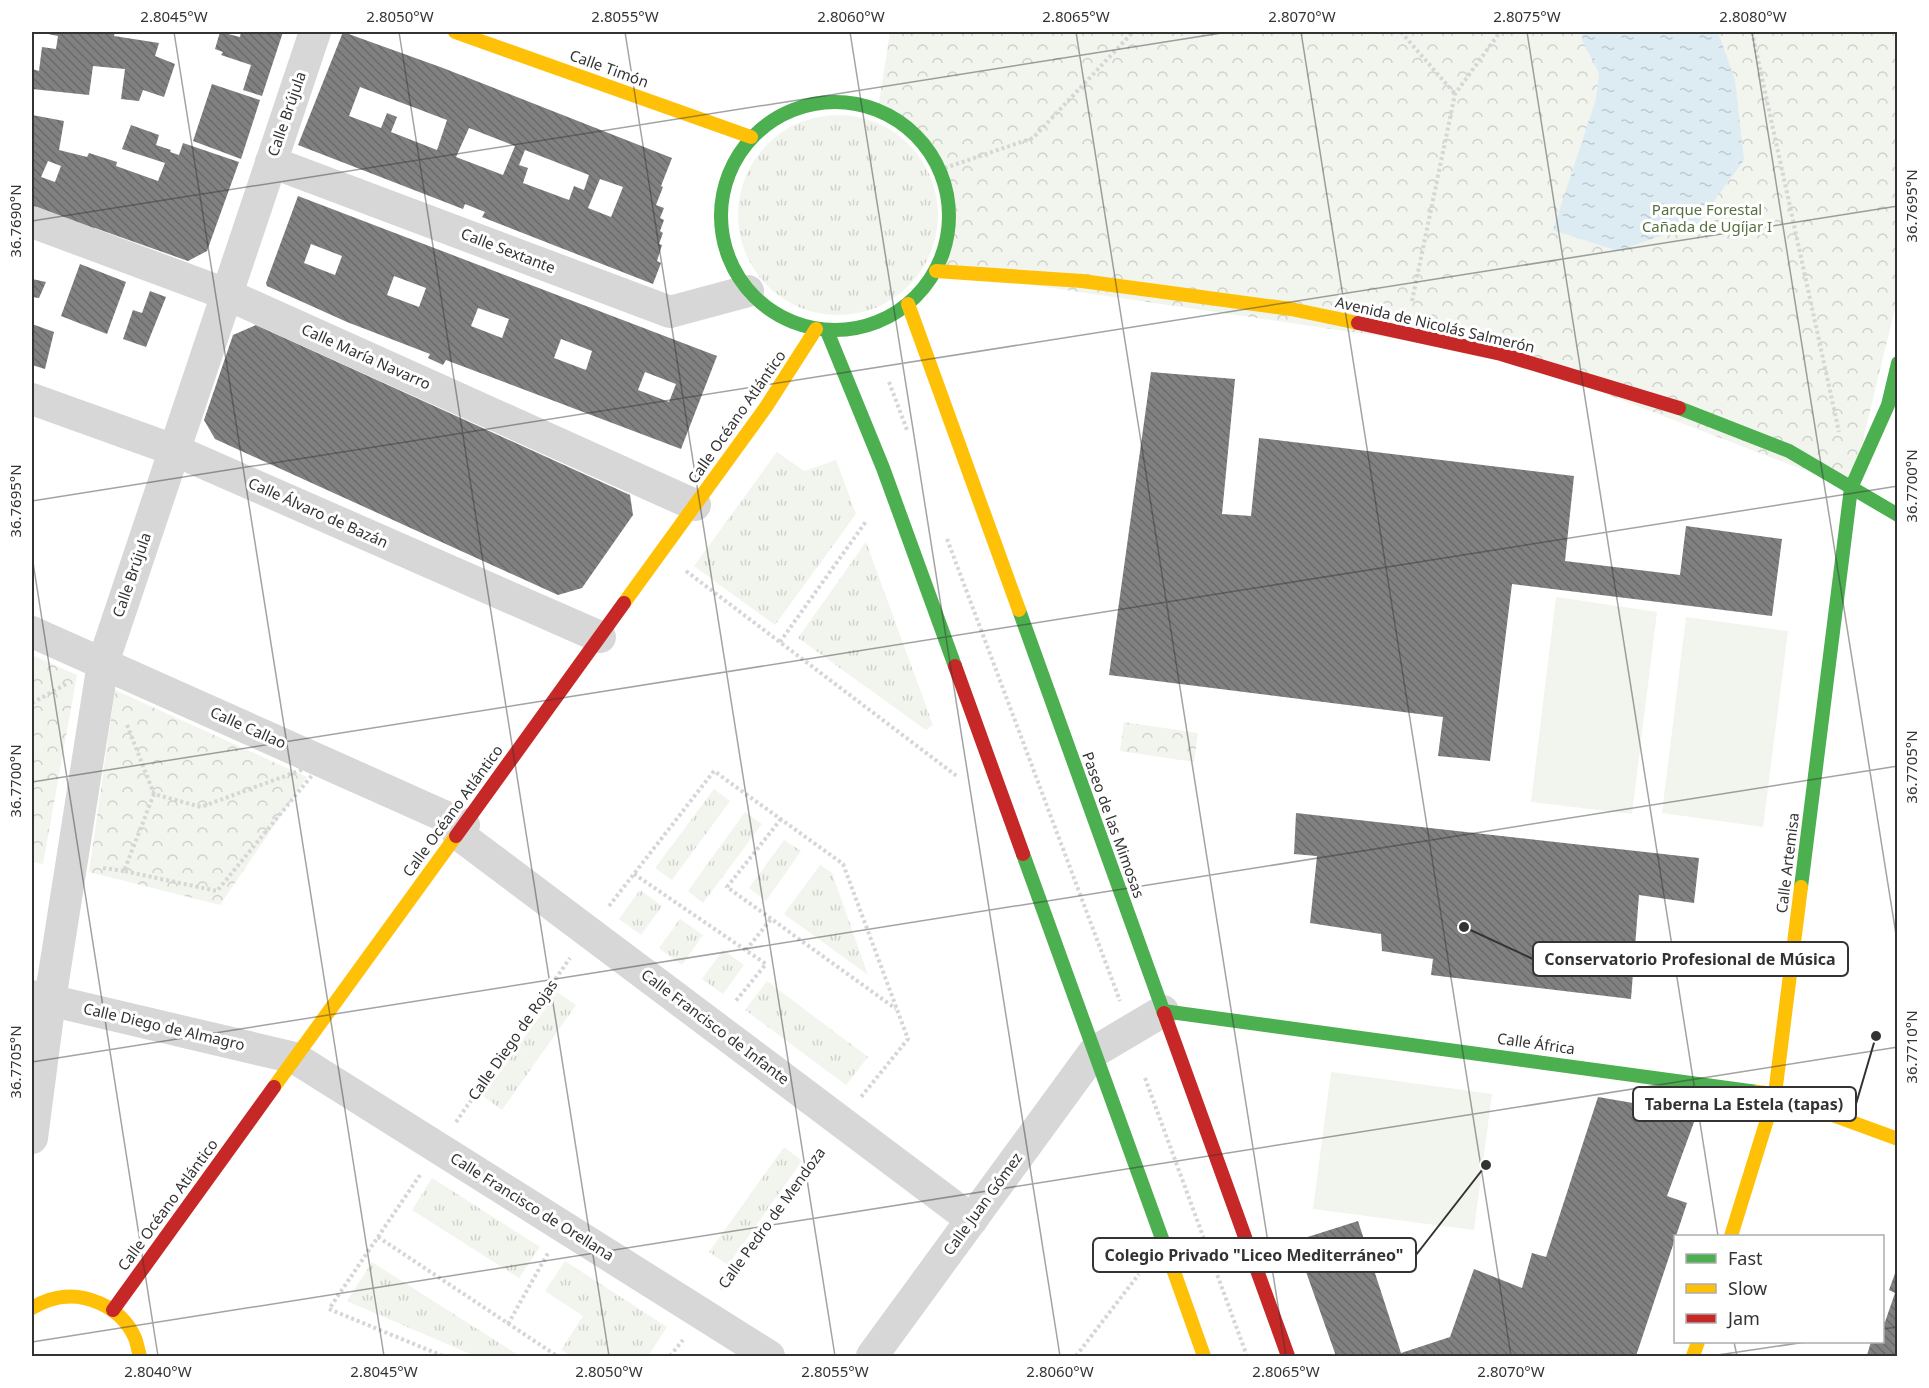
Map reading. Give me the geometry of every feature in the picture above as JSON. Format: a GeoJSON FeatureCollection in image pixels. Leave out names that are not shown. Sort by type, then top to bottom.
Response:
{"type":"FeatureCollection","features":[{"type":"Feature","properties":{"kind":"street","name":"Calle Brújula"},"geometry":{"type":"LineString","coordinates":[[32,1138],[41,998],[102,663],[315,32]]}},
{"type":"Feature","properties":{"kind":"street","name":"Calle Timón"},"geometry":{"type":"LineString","coordinates":[[455,32],[751,137]]}},
{"type":"Feature","properties":{"kind":"street"},"geometry":{"type":"LineString","coordinates":[[844,102],[878,110],[898,120],[916,135],[933,157],[939,170],[945,183],[950,220],[945,248],[936,271],[924,289],[890,317],[849,330],[821,330],[790,322],[768,309],[748,291],[732,268],[722,242],[720,214],[723,186],[734,160],[751,137],[778,116],[810,104],[844,102]]}},
{"type":"Feature","properties":{"kind":"street","name":"Calle Sextante"},"geometry":{"type":"LineString","coordinates":[[271,162],[670,312],[748,291]]}},
{"type":"Feature","properties":{"kind":"street","name":"Calle María Navarro"},"geometry":{"type":"LineString","coordinates":[[32,222],[226,294],[695,505]]}},
{"type":"Feature","properties":{"kind":"street","name":"Avenida de Nicolás Salmerón"},"geometry":{"type":"LineString","coordinates":[[936,271],[1082,281],[1291,309],[1501,354],[1670,405],[1790,450],[1898,515]]}},
{"type":"Feature","properties":{"kind":"street","name":"Paseo de las Mimosas"},"geometry":{"type":"LineString","coordinates":[[908,304],[1288,1356]]}},
{"type":"Feature","properties":{"kind":"street"},"geometry":{"type":"LineString","coordinates":[[821,330],[890,488],[1204,1356]]}},
{"type":"Feature","properties":{"kind":"street","name":"Calle Océano Atlántico"},"geometry":{"type":"LineString","coordinates":[[113,1310],[821,330]]}},
{"type":"Feature","properties":{"kind":"street","name":"Calle Artemisa"},"geometry":{"type":"LineString","coordinates":[[1731,1235],[1775,1094],[1851,488],[1888,405],[1898,363]]}},
{"type":"Feature","properties":{"kind":"street","name":"Calle Álvaro de Bazán"},"geometry":{"type":"LineString","coordinates":[[32,399],[174,450],[600,637]]}},
{"type":"Feature","properties":{"kind":"street","name":"Calle Callao"},"geometry":{"type":"LineString","coordinates":[[32,632],[323,762],[461,829]]}},
{"type":"Feature","properties":{"kind":"street","name":"Calle Francisco de Infante"},"geometry":{"type":"LineString","coordinates":[[461,829],[589,932],[972,1220]]}},
{"type":"Feature","properties":{"kind":"street","name":"Calle Diego de Almagro"},"geometry":{"type":"LineString","coordinates":[[41,998],[295,1058]]}},
{"type":"Feature","properties":{"kind":"street"},"geometry":{"type":"LineString","coordinates":[[1094,1052],[1163,1011]]}},
{"type":"Feature","properties":{"kind":"street","name":"Calle África"},"geometry":{"type":"LineString","coordinates":[[1163,1011],[1775,1094],[1898,1139]]}},
{"type":"Feature","properties":{"kind":"street","name":"Calle Juan Gómez"},"geometry":{"type":"LineString","coordinates":[[872,1356],[1094,1052]]}},
{"type":"Feature","properties":{"kind":"street","name":"Calle Francisco de Orellana"},"geometry":{"type":"LineString","coordinates":[[295,1058],[769,1356]]}},
{"type":"Feature","properties":{"kind":"street"},"geometry":{"type":"LineString","coordinates":[[32,1308],[53,1297],[74,1296],[95,1300],[113,1310],[129,1327],[139,1348],[140,1356]]}},
{"type":"Feature","properties":{"kind":"path"},"geometry":{"type":"LineString","coordinates":[[939,170],[1033,138],[1133,32]]}},
{"type":"Feature","properties":{"kind":"path"},"geometry":{"type":"LineString","coordinates":[[1401,32],[1455,94]]}},
{"type":"Feature","properties":{"kind":"path"},"geometry":{"type":"LineString","coordinates":[[1406,334],[1455,94],[1500,32]]}},
{"type":"Feature","properties":{"kind":"path"},"geometry":{"type":"LineString","coordinates":[[1752,32],[1851,488]]}},
{"type":"Feature","properties":{"kind":"path"},"geometry":{"type":"LineString","coordinates":[[889,382],[910,438]]}},
{"type":"Feature","properties":{"kind":"path"},"geometry":{"type":"LineString","coordinates":[[780,642],[890,488]]}},
{"type":"Feature","properties":{"kind":"path"},"geometry":{"type":"LineString","coordinates":[[947,539],[1123,1010]]}},
{"type":"Feature","properties":{"kind":"path"},"geometry":{"type":"LineString","coordinates":[[661,552],[961,779]]}},
{"type":"Feature","properties":{"kind":"path"},"geometry":{"type":"LineString","coordinates":[[323,762],[217,891],[124,871],[154,794],[201,807],[323,762]]}},
{"type":"Feature","properties":{"kind":"path","name":"Calle Diego de Rojas"},"geometry":{"type":"LineString","coordinates":[[443,1356],[329,1309],[589,932],[714,771],[781,819]]}},
{"type":"Feature","properties":{"kind":"path"},"geometry":{"type":"LineString","coordinates":[[781,819],[843,864],[897,1010],[727,887],[781,819]]}},
{"type":"Feature","properties":{"kind":"path"},"geometry":{"type":"LineString","coordinates":[[634,874],[766,964],[715,1027]]}},
{"type":"Feature","properties":{"kind":"path"},"geometry":{"type":"LineString","coordinates":[[746,950],[771,919]]}},
{"type":"Feature","properties":{"kind":"path","name":"Calle Pedro de Mendoza"},"geometry":{"type":"LineString","coordinates":[[702,1314],[841,1122],[908,1039],[897,1010]]}},
{"type":"Feature","properties":{"kind":"path"},"geometry":{"type":"LineString","coordinates":[[1145,1078],[1247,1356]]}},
{"type":"Feature","properties":{"kind":"path"},"geometry":{"type":"LineString","coordinates":[[508,1324],[562,1226]]}},
{"type":"Feature","properties":{"kind":"path"},"geometry":{"type":"LineString","coordinates":[[378,1237],[556,1356]]}},
{"type":"Feature","properties":{"kind":"path"},"geometry":{"type":"LineString","coordinates":[[1076,1356],[1163,1243]]}},
{"type":"Feature","properties":{"kind":"green space","name":"Parque Forestal Cañada de Ugíjar I"},"geometry":{"type":"Polygon","coordinates":[[[890,32],[1897,32],[1897,301],[1851,488],[1501,354],[936,271],[945,249],[949,219],[949,204],[941,174],[917,136],[903,124],[878,109],[890,32]]]}},
{"type":"Feature","properties":{"kind":"green space"},"geometry":{"type":"Polygon","coordinates":[[[828,115],[848,115],[867,119],[885,127],[909,144],[921,159],[934,186],[938,215],[934,244],[921,271],[909,286],[894,298],[867,311],[848,315],[828,315],[809,311],[791,303],[767,286],[755,271],[742,244],[738,225],[738,205],[742,186],[750,168],[767,144],[782,132],[809,119],[828,115]]]}},
{"type":"Feature","properties":{"kind":"green space"},"geometry":{"type":"Polygon","coordinates":[[[777,452],[804,471],[836,460],[856,514],[775,625],[694,566],[777,452]]]}},
{"type":"Feature","properties":{"kind":"green space"},"geometry":{"type":"Polygon","coordinates":[[[866,542],[933,725],[926,730],[798,638],[866,542]]]}},
{"type":"Feature","properties":{"kind":"green space"},"geometry":{"type":"Polygon","coordinates":[[[1556,597],[1657,612],[1632,814],[1531,802],[1556,597]]]}},
{"type":"Feature","properties":{"kind":"green space"},"geometry":{"type":"Polygon","coordinates":[[[1686,617],[1788,631],[1763,827],[1662,813],[1686,617]]]}},
{"type":"Feature","properties":{"kind":"green space"},"geometry":{"type":"Polygon","coordinates":[[[32,655],[77,675],[43,864],[32,862],[32,655]]]}},
{"type":"Feature","properties":{"kind":"green space"},"geometry":{"type":"Polygon","coordinates":[[[115,690],[307,777],[220,905],[89,872],[115,690]]]}},
{"type":"Feature","properties":{"kind":"green space"},"geometry":{"type":"Polygon","coordinates":[[[1124,722],[1198,733],[1194,762],[1120,751],[1124,722]]]}},
{"type":"Feature","properties":{"kind":"green space"},"geometry":{"type":"Polygon","coordinates":[[[714,789],[730,801],[672,880],[655,868],[714,789]]]}},
{"type":"Feature","properties":{"kind":"green space"},"geometry":{"type":"Polygon","coordinates":[[[745,812],[762,824],[703,903],[688,891],[745,812]]]}},
{"type":"Feature","properties":{"kind":"green space"},"geometry":{"type":"Polygon","coordinates":[[[784,840],[801,851],[766,901],[749,888],[784,840]]]}},
{"type":"Feature","properties":{"kind":"green space"},"geometry":{"type":"Polygon","coordinates":[[[820,865],[832,873],[868,975],[784,914],[820,865]]]}},
{"type":"Feature","properties":{"kind":"green space"},"geometry":{"type":"Polygon","coordinates":[[[640,890],[662,906],[641,935],[619,919],[640,890]]]}},
{"type":"Feature","properties":{"kind":"green space"},"geometry":{"type":"Polygon","coordinates":[[[680,919],[703,935],[682,965],[659,948],[680,919]]]}},
{"type":"Feature","properties":{"kind":"green space"},"geometry":{"type":"Polygon","coordinates":[[[723,950],[744,965],[723,994],[702,979],[723,950]]]}},
{"type":"Feature","properties":{"kind":"green space"},"geometry":{"type":"Polygon","coordinates":[[[767,981],[868,1057],[846,1085],[745,1010],[767,981]]]}},
{"type":"Feature","properties":{"kind":"green space"},"geometry":{"type":"Polygon","coordinates":[[[557,992],[576,1005],[502,1110],[483,1096],[557,992]]]}},
{"type":"Feature","properties":{"kind":"green space"},"geometry":{"type":"Polygon","coordinates":[[[1331,1072],[1492,1094],[1474,1230],[1313,1209],[1331,1072]]]}},
{"type":"Feature","properties":{"kind":"green space"},"geometry":{"type":"Polygon","coordinates":[[[784,1147],[802,1161],[728,1265],[709,1252],[784,1147]]]}},
{"type":"Feature","properties":{"kind":"green space"},"geometry":{"type":"Polygon","coordinates":[[[432,1178],[540,1247],[519,1278],[412,1210],[432,1178]]]}},
{"type":"Feature","properties":{"kind":"green space"},"geometry":{"type":"Polygon","coordinates":[[[565,1261],[667,1327],[648,1356],[571,1356],[561,1350],[583,1316],[545,1291],[565,1261]]]}},
{"type":"Feature","properties":{"kind":"green space"},"geometry":{"type":"Polygon","coordinates":[[[372,1262],[520,1356],[475,1356],[347,1301],[372,1262]]]}},
{"type":"Feature","properties":{"kind":"water"},"geometry":{"type":"Polygon","coordinates":[[[1582,32],[1718,32],[1735,80],[1744,160],[1698,223],[1618,251],[1553,230],[1596,99],[1599,73],[1582,40],[1582,32]]]}},
{"type":"Feature","properties":{"kind":"building"},"geometry":{"type":"Polygon","coordinates":[[[38,32],[115,32],[114,36],[159,43],[155,56],[175,64],[164,97],[143,90],[139,101],[121,99],[125,69],[93,66],[89,95],[32,89],[32,69],[39,71],[42,47],[56,49],[58,36],[38,32]]]}},
{"type":"Feature","properties":{"kind":"building"},"geometry":{"type":"Polygon","coordinates":[[[220,32],[240,37],[241,32],[283,32],[262,96],[243,90],[251,65],[221,55],[223,52],[215,49],[220,32]]]}},
{"type":"Feature","properties":{"kind":"building"},"geometry":{"type":"Polygon","coordinates":[[[343,32],[443,68],[672,158],[656,205],[664,208],[660,218],[664,220],[660,231],[663,233],[659,244],[662,245],[657,261],[661,263],[653,284],[482,217],[485,212],[465,204],[463,209],[298,145],[343,32]],[[360,87],[349,116],[381,128],[387,113],[397,117],[391,132],[437,150],[447,120],[360,87]],[[469,128],[456,157],[503,175],[515,146],[469,128]],[[525,150],[519,165],[528,168],[523,183],[569,200],[574,186],[584,190],[589,175],[525,150]],[[600,179],[588,208],[611,217],[623,187],[600,179]]]}},
{"type":"Feature","properties":{"kind":"building"},"geometry":{"type":"Polygon","coordinates":[[[212,84],[260,100],[241,159],[193,141],[212,84]]]}},
{"type":"Feature","properties":{"kind":"building"},"geometry":{"type":"Polygon","coordinates":[[[32,115],[64,121],[59,150],[87,157],[89,153],[117,162],[116,166],[158,181],[165,163],[122,149],[131,125],[159,135],[156,145],[171,150],[170,152],[179,155],[183,143],[239,162],[207,251],[188,261],[95,228],[93,234],[32,215],[32,115]],[[48,161],[41,177],[55,182],[61,166],[48,161]]]}},
{"type":"Feature","properties":{"kind":"building"},"geometry":{"type":"Polygon","coordinates":[[[298,196],[717,356],[681,449],[446,360],[443,365],[428,358],[430,354],[347,322],[267,286],[266,283],[298,196]],[[311,244],[304,263],[335,275],[342,256],[311,244]],[[394,276],[387,295],[419,307],[426,288],[394,276]],[[478,308],[471,326],[502,338],[509,319],[478,308]],[[561,339],[554,358],[586,370],[592,351],[561,339]],[[645,372],[638,390],[669,402],[676,384],[645,372]]]}},
{"type":"Feature","properties":{"kind":"building"},"geometry":{"type":"Polygon","coordinates":[[[80,264],[126,282],[107,334],[61,316],[80,264]]]}},
{"type":"Feature","properties":{"kind":"building"},"geometry":{"type":"Polygon","coordinates":[[[32,279],[46,282],[39,298],[32,297],[32,279]]]}},
{"type":"Feature","properties":{"kind":"building"},"geometry":{"type":"Polygon","coordinates":[[[150,291],[166,297],[146,347],[123,339],[133,310],[142,313],[150,291]]]}},
{"type":"Feature","properties":{"kind":"building"},"geometry":{"type":"Polygon","coordinates":[[[32,324],[54,332],[45,369],[32,365],[32,324]]]}},
{"type":"Feature","properties":{"kind":"building"},"geometry":{"type":"Polygon","coordinates":[[[256,325],[630,495],[633,515],[582,588],[558,595],[215,439],[204,420],[233,335],[256,325]]]}},
{"type":"Feature","properties":{"kind":"building"},"geometry":{"type":"Polygon","coordinates":[[[1151,372],[1235,379],[1222,514],[1251,516],[1259,438],[1574,476],[1565,561],[1680,575],[1686,526],[1782,539],[1772,616],[1512,584],[1490,761],[1438,756],[1443,717],[1109,675],[1151,372]]]}},
{"type":"Feature","properties":{"kind":"building"},"geometry":{"type":"Polygon","coordinates":[[[1296,813],[1699,858],[1694,903],[1639,895],[1631,999],[1431,975],[1433,959],[1382,951],[1381,934],[1310,923],[1317,856],[1294,854],[1296,813]]]}},
{"type":"Feature","properties":{"kind":"building"},"geometry":{"type":"Polygon","coordinates":[[[1598,1097],[1697,1114],[1667,1196],[1687,1203],[1676,1235],[1674,1235],[1674,1242],[1636,1356],[1336,1356],[1295,1241],[1358,1221],[1401,1353],[1450,1337],[1474,1269],[1522,1288],[1532,1253],[1546,1257],[1598,1097]]]}},
{"type":"Feature","properties":{"kind":"building"},"geometry":{"type":"Polygon","coordinates":[[[1898,1265],[1898,1356],[1867,1355],[1871,1343],[1884,1343],[1884,1322],[1895,1293],[1889,1290],[1898,1265]]]}},
{"type":"Feature","properties":{"kind":"traffic: fast"},"geometry":{"type":"LineString","coordinates":[[824,102],[846,102],[879,110],[916,135],[941,172],[949,205],[949,216],[947,238],[941,260],[916,297],[879,322],[846,330],[824,330],[791,322],[781,317],[762,304],[747,289],[729,260],[721,227],[721,205],[729,172],[734,162],[747,143],[762,128],[791,110],[824,102]]}},
{"type":"Feature","properties":{"kind":"traffic: fast"},"geometry":{"type":"LineString","coordinates":[[827,331],[883,468],[955,666]]}},
{"type":"Feature","properties":{"kind":"traffic: fast"},"geometry":{"type":"LineString","coordinates":[[1801,887],[1851,488],[1888,405],[1898,363]]}},
{"type":"Feature","properties":{"kind":"traffic: fast"},"geometry":{"type":"LineString","coordinates":[[1679,408],[1789,451],[1898,515]]}},
{"type":"Feature","properties":{"kind":"traffic: fast"},"geometry":{"type":"LineString","coordinates":[[1019,610],[1164,1013]]}},
{"type":"Feature","properties":{"kind":"traffic: fast"},"geometry":{"type":"LineString","coordinates":[[1023,854],[1173,1269]]}},
{"type":"Feature","properties":{"kind":"traffic: fast"},"geometry":{"type":"LineString","coordinates":[[1163,1011],[1757,1092]]}},
{"type":"Feature","properties":{"kind":"traffic: slow"},"geometry":{"type":"LineString","coordinates":[[455,32],[751,137]]}},
{"type":"Feature","properties":{"kind":"traffic: slow"},"geometry":{"type":"LineString","coordinates":[[936,271],[1082,281],[1291,309],[1358,323]]}},
{"type":"Feature","properties":{"kind":"traffic: slow"},"geometry":{"type":"LineString","coordinates":[[908,304],[1019,610]]}},
{"type":"Feature","properties":{"kind":"traffic: slow"},"geometry":{"type":"LineString","coordinates":[[624,603],[766,407],[816,329]]}},
{"type":"Feature","properties":{"kind":"traffic: slow"},"geometry":{"type":"LineString","coordinates":[[274,1087],[456,836]]}},
{"type":"Feature","properties":{"kind":"traffic: slow"},"geometry":{"type":"LineString","coordinates":[[1731,1235],[1775,1094],[1801,887]]}},
{"type":"Feature","properties":{"kind":"traffic: slow"},"geometry":{"type":"LineString","coordinates":[[1757,1092],[1775,1094],[1898,1139]]}},
{"type":"Feature","properties":{"kind":"traffic: slow"},"geometry":{"type":"LineString","coordinates":[[1173,1269],[1204,1356]]}},
{"type":"Feature","properties":{"kind":"traffic: slow"},"geometry":{"type":"LineString","coordinates":[[32,1308],[62,1297],[87,1299],[99,1303],[110,1309],[129,1327],[140,1356]]}},
{"type":"Feature","properties":{"kind":"traffic: slow"},"geometry":{"type":"LineString","coordinates":[[1693,1356],[1698,1343]]}},
{"type":"Feature","properties":{"kind":"traffic: jam"},"geometry":{"type":"LineString","coordinates":[[1358,323],[1501,354],[1679,408]]}},
{"type":"Feature","properties":{"kind":"traffic: jam"},"geometry":{"type":"LineString","coordinates":[[456,836],[624,603]]}},
{"type":"Feature","properties":{"kind":"traffic: jam"},"geometry":{"type":"LineString","coordinates":[[955,666],[1023,854]]}},
{"type":"Feature","properties":{"kind":"traffic: jam"},"geometry":{"type":"LineString","coordinates":[[1164,1013],[1288,1356]]}},
{"type":"Feature","properties":{"kind":"traffic: jam"},"geometry":{"type":"LineString","coordinates":[[113,1310],[274,1087]]}},
{"type":"Feature","properties":{"kind":"place","name":"Conservatorio Profesional de Música"},"geometry":{"type":"Point","coordinates":[1464,927]}},
{"type":"Feature","properties":{"kind":"place","name":"Taberna La Estela (tapas)"},"geometry":{"type":"Point","coordinates":[1876,1036]}},
{"type":"Feature","properties":{"kind":"place","name":"Colegio Privado \"Liceo Mediterráneo\""},"geometry":{"type":"Point","coordinates":[1486,1165]}}]}
